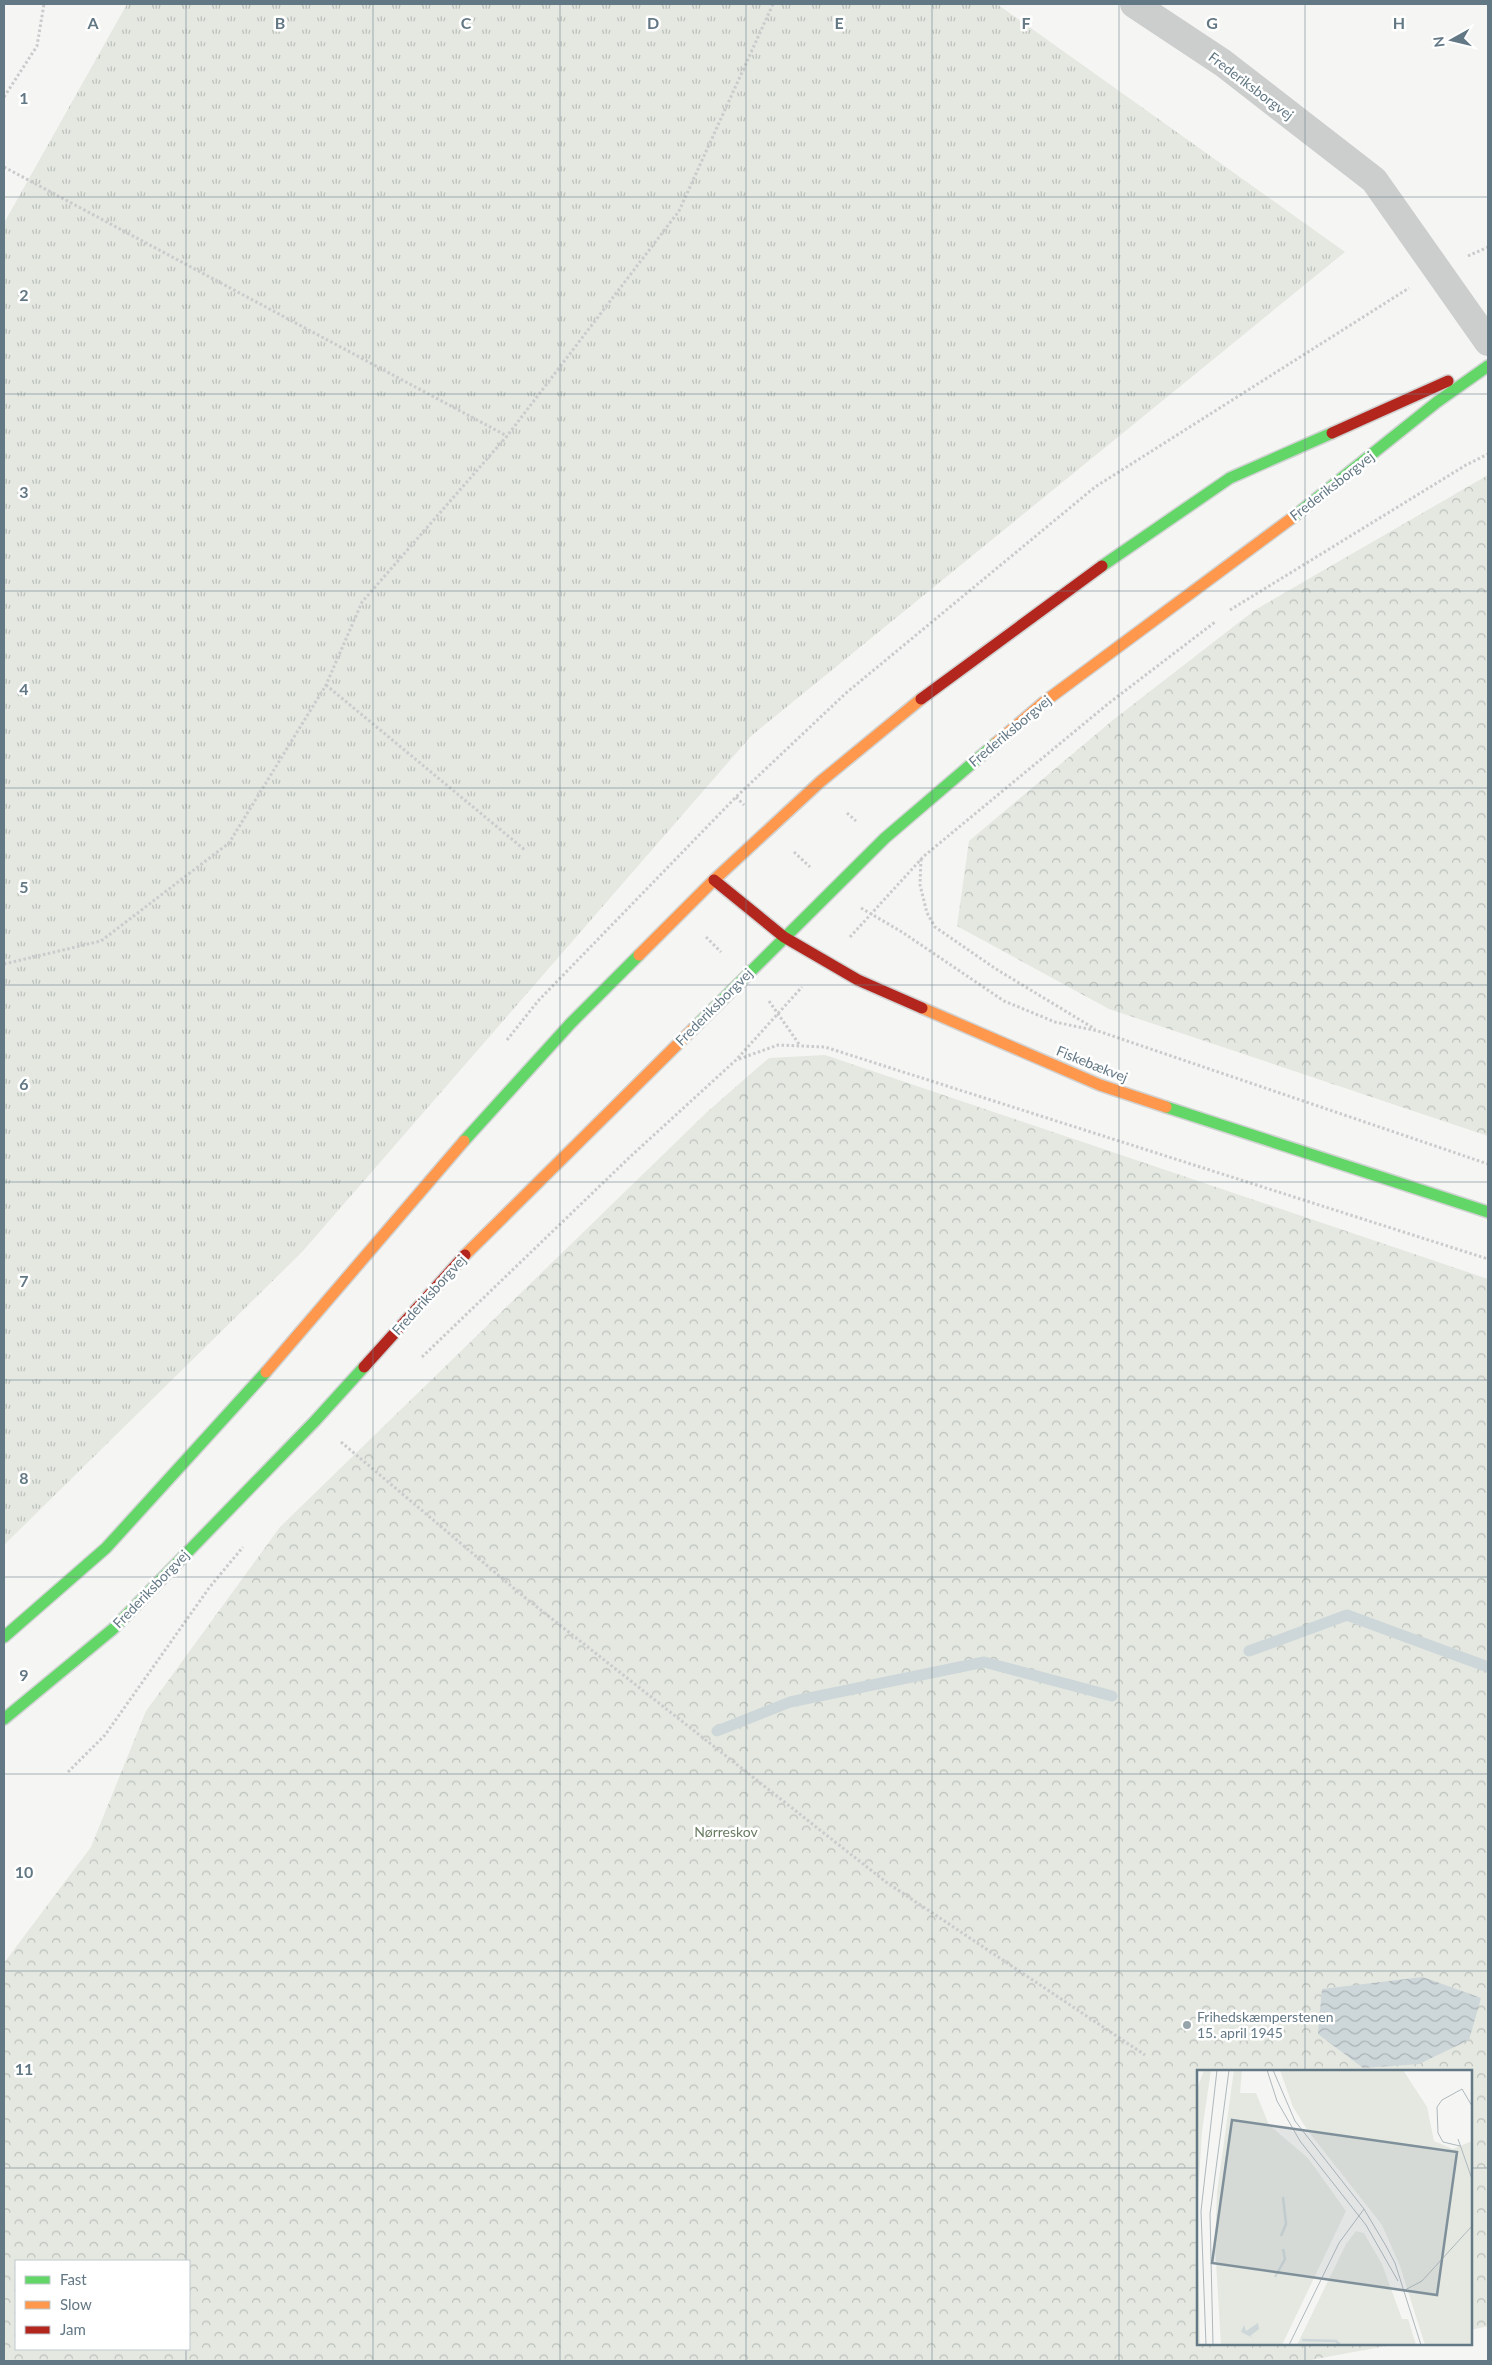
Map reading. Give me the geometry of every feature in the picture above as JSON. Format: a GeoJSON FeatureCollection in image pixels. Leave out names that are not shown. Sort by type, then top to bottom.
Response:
{"type":"FeatureCollection","features":[{"type":"Feature","properties":{"kind":"street","name":"Frederiksborgvej"},"geometry":{"type":"LineString","coordinates":[[1134,4],[1223,63],[1374,180],[1488,342]]}},
{"type":"Feature","properties":{"kind":"street","name":"Frederiksborgvej"},"geometry":{"type":"LineString","coordinates":[[4,1637],[106,1548],[264,1374],[422,1188],[565,1030],[714,880],[820,782],[933,689],[1062,594],[1230,478],[1488,364]]}},
{"type":"Feature","properties":{"kind":"street","name":"Frederiksborgvej"},"geometry":{"type":"LineString","coordinates":[[4,1719],[113,1629],[315,1421],[471,1249],[885,838],[1044,702],[1259,544],[1437,402],[1488,364]]}},
{"type":"Feature","properties":{"kind":"street","name":"Fiskebækvej"},"geometry":{"type":"LineString","coordinates":[[714,880],[784,937],[858,980],[1100,1085],[1488,1212]]}},
{"type":"Feature","properties":{"kind":"path"},"geometry":{"type":"LineString","coordinates":[[4,97],[37,46],[44,4]]}},
{"type":"Feature","properties":{"kind":"path"},"geometry":{"type":"LineString","coordinates":[[4,964],[102,941],[229,843],[326,684],[362,602],[507,436],[679,211],[773,4]]}},
{"type":"Feature","properties":{"kind":"path"},"geometry":{"type":"LineString","coordinates":[[4,167],[507,436]]}},
{"type":"Feature","properties":{"kind":"path"},"geometry":{"type":"LineString","coordinates":[[846,693],[1095,487],[1437,270]]}},
{"type":"Feature","properties":{"kind":"path"},"geometry":{"type":"LineString","coordinates":[[1228,612],[1466,465],[1488,454]]}},
{"type":"Feature","properties":{"kind":"path"},"geometry":{"type":"LineString","coordinates":[[1098,1031],[996,970],[935,928],[926,913],[920,885],[921,858],[1109,703],[1220,618]]}},
{"type":"Feature","properties":{"kind":"path"},"geometry":{"type":"LineString","coordinates":[[326,684],[525,850]]}},
{"type":"Feature","properties":{"kind":"path"},"geometry":{"type":"LineString","coordinates":[[736,797],[832,889],[902,932],[1004,1001],[1055,1022],[1098,1031],[1488,1164]]}},
{"type":"Feature","properties":{"kind":"path"},"geometry":{"type":"LineString","coordinates":[[847,813],[859,823]]}},
{"type":"Feature","properties":{"kind":"path"},"geometry":{"type":"LineString","coordinates":[[419,1360],[720,1073],[736,1060],[778,1044],[825,1047],[1488,1259]]}},
{"type":"Feature","properties":{"kind":"path"},"geometry":{"type":"LineString","coordinates":[[315,1421],[523,1596],[886,1882],[1145,2055]]}},
{"type":"Feature","properties":{"kind":"path"},"geometry":{"type":"LineString","coordinates":[[68,1772],[105,1735],[209,1588],[247,1543]]}},
{"type":"Feature","properties":{"kind":"green space"},"geometry":{"type":"Polygon","coordinates":[[[127,4],[997,4],[1345,252],[751,736],[302,1252],[4,1545],[4,223],[127,4]]]}},
{"type":"Feature","properties":{"kind":"green space"},"geometry":{"type":"Polygon","coordinates":[[[1488,475],[1488,1136],[1109,1009],[957,926],[969,841],[1113,720],[1255,610],[1488,475]]]}},
{"type":"Feature","properties":{"kind":"green space","name":"Nørreskov"},"geometry":{"type":"Polygon","coordinates":[[[825,1055],[1488,1279],[1488,2326],[1472,2330],[1472,2070],[1197,2070],[1197,2345],[1392,2345],[1305,2361],[4,2361],[4,1963],[91,1847],[146,1711],[280,1527],[707,1112],[769,1058],[825,1055]]]}},
{"type":"Feature","properties":{"kind":"water"},"geometry":{"type":"Polygon","coordinates":[[[1423,1977],[1481,1998],[1469,2040],[1419,2064],[1363,2068],[1318,2034],[1322,1989],[1423,1977]]]}},
{"type":"Feature","properties":{"kind":"waterway"},"geometry":{"type":"LineString","coordinates":[[1249,1651],[1347,1615],[1488,1667]]}},
{"type":"Feature","properties":{"kind":"waterway"},"geometry":{"type":"LineString","coordinates":[[717,1731],[790,1702],[984,1662],[1112,1696]]}},
{"type":"Feature","properties":{"kind":"traffic: fast"},"geometry":{"type":"LineString","coordinates":[[1292,518],[1437,402],[1488,366]]}},
{"type":"Feature","properties":{"kind":"traffic: fast"},"geometry":{"type":"LineString","coordinates":[[1102,566],[1230,478],[1332,433]]}},
{"type":"Feature","properties":{"kind":"traffic: fast"},"geometry":{"type":"LineString","coordinates":[[694,1028],[885,838],[996,743]]}},
{"type":"Feature","properties":{"kind":"traffic: fast"},"geometry":{"type":"LineString","coordinates":[[464,1141],[571,1023],[639,955]]}},
{"type":"Feature","properties":{"kind":"traffic: fast"},"geometry":{"type":"LineString","coordinates":[[1166,1107],[1488,1212]]}},
{"type":"Feature","properties":{"kind":"traffic: fast"},"geometry":{"type":"LineString","coordinates":[[4,1719],[113,1629],[315,1421],[364,1367]]}},
{"type":"Feature","properties":{"kind":"traffic: fast"},"geometry":{"type":"LineString","coordinates":[[4,1637],[106,1548],[266,1372]]}},
{"type":"Feature","properties":{"kind":"traffic: slow"},"geometry":{"type":"LineString","coordinates":[[996,743],[1044,702],[1292,518]]}},
{"type":"Feature","properties":{"kind":"traffic: slow"},"geometry":{"type":"LineString","coordinates":[[639,955],[714,880],[820,782],[921,699]]}},
{"type":"Feature","properties":{"kind":"traffic: slow"},"geometry":{"type":"LineString","coordinates":[[922,1008],[1100,1085],[1166,1107]]}},
{"type":"Feature","properties":{"kind":"traffic: slow"},"geometry":{"type":"LineString","coordinates":[[465,1255],[694,1028]]}},
{"type":"Feature","properties":{"kind":"traffic: slow"},"geometry":{"type":"LineString","coordinates":[[266,1372],[464,1141]]}},
{"type":"Feature","properties":{"kind":"traffic: jam"},"geometry":{"type":"LineString","coordinates":[[1332,433],[1448,381]]}},
{"type":"Feature","properties":{"kind":"traffic: jam"},"geometry":{"type":"LineString","coordinates":[[921,699],[1102,566]]}},
{"type":"Feature","properties":{"kind":"traffic: jam"},"geometry":{"type":"LineString","coordinates":[[714,880],[784,937],[858,980],[922,1008]]}},
{"type":"Feature","properties":{"kind":"traffic: jam"},"geometry":{"type":"LineString","coordinates":[[364,1367],[465,1255]]}},
{"type":"Feature","properties":{"kind":"place","name":"Frihedskæmperstenen 15. april 1945"},"geometry":{"type":"Point","coordinates":[1187,2025]}}]}
